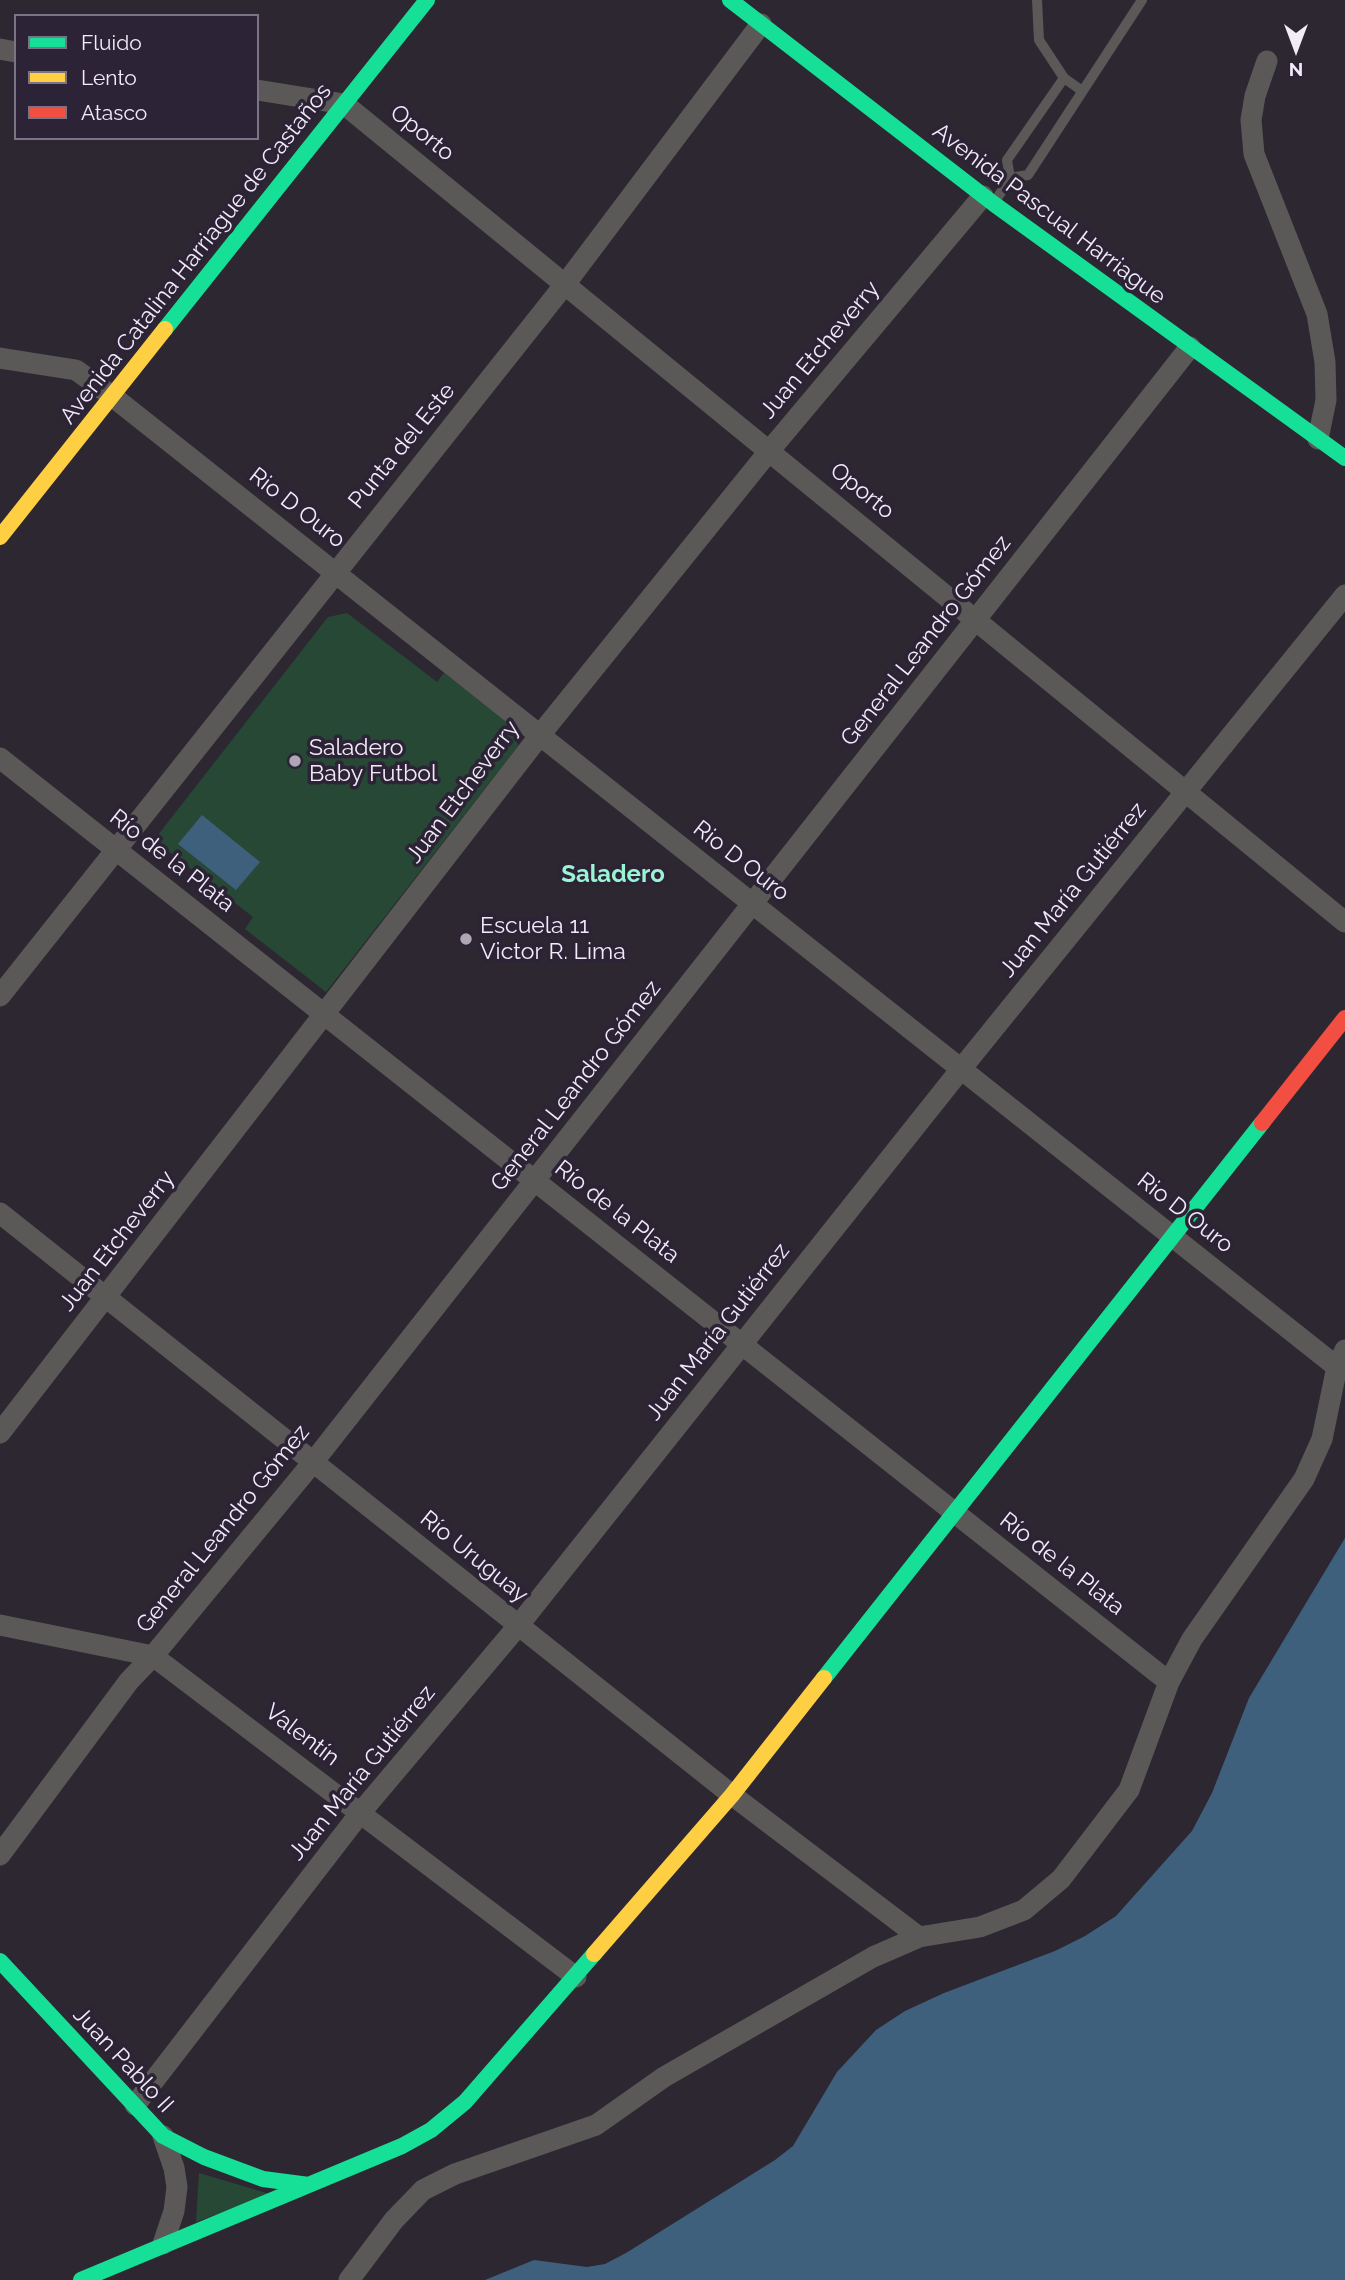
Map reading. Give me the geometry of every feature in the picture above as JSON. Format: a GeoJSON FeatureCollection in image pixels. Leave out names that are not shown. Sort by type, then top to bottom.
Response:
{"type":"FeatureCollection","features":[{"type":"Feature","properties":{"kind":"street","name":"Avenida Catalina Harriague de Castaños"},"geometry":{"type":"LineString","coordinates":[[0,537],[427,0]]}},
{"type":"Feature","properties":{"kind":"street","name":"Avenida Pascual Harriague"},"geometry":{"type":"LineString","coordinates":[[730,0],[988,200],[1345,458]]}},
{"type":"Feature","properties":{"kind":"street","name":"Punta del Este"},"geometry":{"type":"LineString","coordinates":[[0,996],[566,283],[761,24]]}},
{"type":"Feature","properties":{"kind":"street"},"geometry":{"type":"LineString","coordinates":[[1268,61],[1255,96],[1251,120],[1254,154],[1317,314],[1325,362],[1326,400],[1318,439]]}},
{"type":"Feature","properties":{"kind":"street"},"geometry":{"type":"LineString","coordinates":[[259,90],[344,104]]}},
{"type":"Feature","properties":{"kind":"street","name":"Oporto"},"geometry":{"type":"LineString","coordinates":[[344,104],[1345,922]]}},
{"type":"Feature","properties":{"kind":"street","name":"Juan Etcheverry"},"geometry":{"type":"LineString","coordinates":[[0,1433],[107,1299],[540,735],[770,450],[988,200]]}},
{"type":"Feature","properties":{"kind":"street","name":"General Leandro Gómez"},"geometry":{"type":"LineString","coordinates":[[0,1855],[129,1681],[153,1656],[314,1461],[1190,347]]}},
{"type":"Feature","properties":{"kind":"street","name":"Rio D Ouro"},"geometry":{"type":"LineString","coordinates":[[0,358],[76,370],[113,396],[1172,1236],[1341,1359]]}},
{"type":"Feature","properties":{"kind":"street","name":"Juan María Gutiérrez"},"geometry":{"type":"LineString","coordinates":[[135,2105],[361,1812],[519,1626],[961,1069],[1345,594]]}},
{"type":"Feature","properties":{"kind":"street","name":"Río de la Plata"},"geometry":{"type":"LineString","coordinates":[[0,758],[1169,1682]]}},
{"type":"Feature","properties":{"kind":"street"},"geometry":{"type":"LineString","coordinates":[[81,2280],[311,2185],[431,2130],[465,2102],[576,1978],[732,1795],[1345,1018]]}},
{"type":"Feature","properties":{"kind":"street","name":"Río Uruguay"},"geometry":{"type":"LineString","coordinates":[[0,1213],[732,1795],[919,1937]]}},
{"type":"Feature","properties":{"kind":"street"},"geometry":{"type":"LineString","coordinates":[[349,2280],[394,2220],[423,2190],[455,2174],[596,2125],[664,2077],[873,1957],[919,1937],[980,1927],[1024,1910],[1061,1880],[1129,1790],[1169,1682],[1192,1639],[1304,1479],[1322,1439],[1341,1359]]}},
{"type":"Feature","properties":{"kind":"street","name":"Valentín"},"geometry":{"type":"LineString","coordinates":[[0,1626],[153,1656],[576,1978]]}},
{"type":"Feature","properties":{"kind":"street","name":"Juan Pablo II"},"geometry":{"type":"LineString","coordinates":[[0,1961],[163,2136],[204,2157],[263,2179],[311,2185]]}},
{"type":"Feature","properties":{"kind":"street"},"geometry":{"type":"LineString","coordinates":[[163,2136],[174,2168],[177,2188],[174,2211],[163,2244]]}},
{"type":"Feature","properties":{"kind":"lane"},"geometry":{"type":"LineString","coordinates":[[1037,0],[1039,40],[1064,78],[1081,90]]}},
{"type":"Feature","properties":{"kind":"lane"},"geometry":{"type":"LineString","coordinates":[[988,200],[1010,178],[1028,175],[1142,0]]}},
{"type":"Feature","properties":{"kind":"lane"},"geometry":{"type":"LineString","coordinates":[[1010,178],[1007,160],[1064,78]]}},
{"type":"Feature","properties":{"kind":"green space"},"geometry":{"type":"Polygon","coordinates":[[[347,613],[437,682],[444,673],[516,728],[518,746],[326,992],[245,929],[253,917],[154,840],[328,617],[347,613]]]}},
{"type":"Feature","properties":{"kind":"green space"},"geometry":{"type":"Polygon","coordinates":[[[199,2173],[270,2194],[196,2222],[199,2173]]]}},
{"type":"Feature","properties":{"kind":"water"},"geometry":{"type":"Polygon","coordinates":[[[202,815],[260,862],[236,890],[178,844],[202,815]]]}},
{"type":"Feature","properties":{"kind":"water"},"geometry":{"type":"Polygon","coordinates":[[[1345,1538],[1345,2280],[485,2280],[534,2260],[587,2267],[605,2264],[626,2253],[793,2146],[837,2072],[876,2030],[905,2011],[944,1993],[1055,1951],[1116,1916],[1192,1831],[1212,1793],[1249,1698],[1345,1538]]]}},
{"type":"Feature","properties":{"kind":"traffic: fast"},"geometry":{"type":"LineString","coordinates":[[165,329],[427,0]]}},
{"type":"Feature","properties":{"kind":"traffic: fast"},"geometry":{"type":"LineString","coordinates":[[730,0],[994,204],[1345,458]]}},
{"type":"Feature","properties":{"kind":"traffic: fast"},"geometry":{"type":"LineString","coordinates":[[824,1678],[1262,1123]]}},
{"type":"Feature","properties":{"kind":"traffic: fast"},"geometry":{"type":"LineString","coordinates":[[81,2280],[402,2146],[431,2130],[465,2102],[594,1954]]}},
{"type":"Feature","properties":{"kind":"traffic: fast"},"geometry":{"type":"LineString","coordinates":[[0,1961],[163,2136],[204,2157],[263,2179],[309,2185]]}},
{"type":"Feature","properties":{"kind":"traffic: slow"},"geometry":{"type":"LineString","coordinates":[[0,537],[165,329]]}},
{"type":"Feature","properties":{"kind":"traffic: slow"},"geometry":{"type":"LineString","coordinates":[[594,1954],[732,1795],[824,1678]]}},
{"type":"Feature","properties":{"kind":"traffic: jam"},"geometry":{"type":"LineString","coordinates":[[1262,1123],[1345,1018]]}},
{"type":"Feature","properties":{"kind":"place","name":"Saladero Baby Futbol"},"geometry":{"type":"Point","coordinates":[295,761]}},
{"type":"Feature","properties":{"kind":"place","name":"Escuela 11 Victor R. Lima"},"geometry":{"type":"Point","coordinates":[466,939]}},
{"type":"Feature","properties":{"kind":"district","name":"Saladero"},"geometry":{"type":"Point","coordinates":[613,875]}}]}
